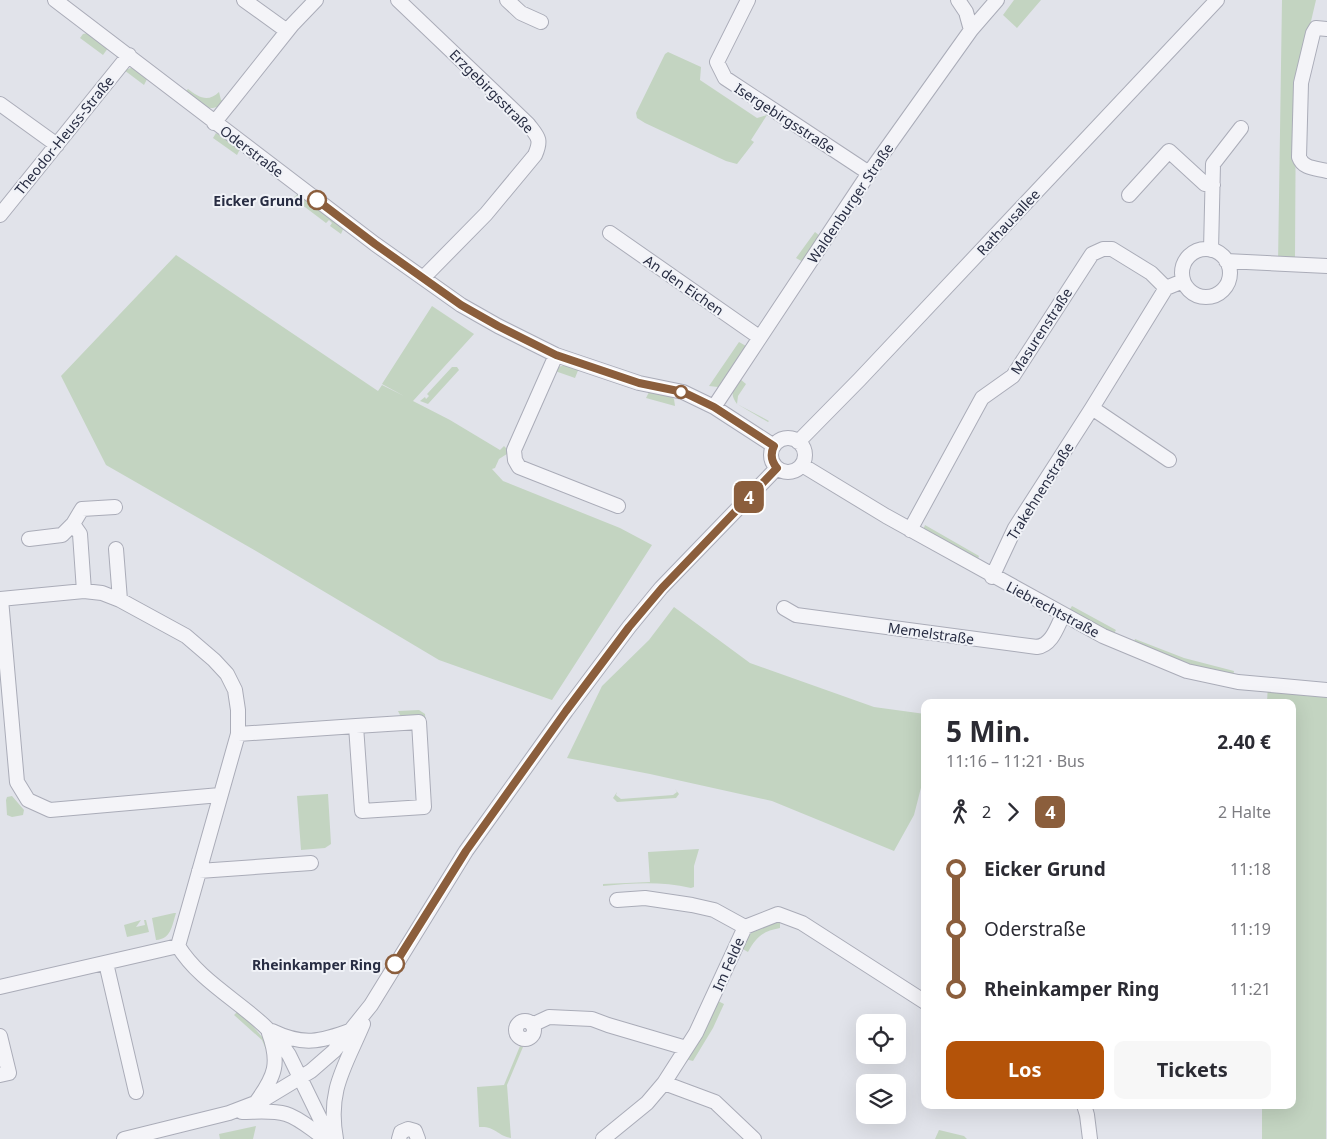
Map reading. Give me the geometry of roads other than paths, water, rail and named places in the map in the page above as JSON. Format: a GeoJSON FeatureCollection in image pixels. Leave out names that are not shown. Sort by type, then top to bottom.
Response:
{"type":"FeatureCollection","features":[{"type":"Feature","properties":{"kind":"street","name":"Oderstraße"},"geometry":{"type":"LineString","coordinates":[[55,0],[375,244],[461,305],[556,355],[639,383],[683,392],[714,407],[774,446]]}},
{"type":"Feature","properties":{"kind":"street"},"geometry":{"type":"LineString","coordinates":[[244,0],[287,32]]}},
{"type":"Feature","properties":{"kind":"street"},"geometry":{"type":"LineString","coordinates":[[214,123],[287,32],[316,0]]}},
{"type":"Feature","properties":{"kind":"street","name":"Erzgebirgsstraße"},"geometry":{"type":"LineString","coordinates":[[398,0],[528,124],[540,144],[535,155],[486,214],[424,277]]}},
{"type":"Feature","properties":{"kind":"street"},"geometry":{"type":"LineString","coordinates":[[507,0],[521,13],[541,22]]}},
{"type":"Feature","properties":{"kind":"street","name":"Isergebirgsstraße"},"geometry":{"type":"LineString","coordinates":[[748,0],[717,62],[725,78],[869,173]]}},
{"type":"Feature","properties":{"kind":"street"},"geometry":{"type":"LineString","coordinates":[[958,0],[966,12],[971,30]]}},
{"type":"Feature","properties":{"kind":"street","name":"Waldenburger Straße"},"geometry":{"type":"LineString","coordinates":[[714,407],[869,173],[971,30],[997,0]]}},
{"type":"Feature","properties":{"kind":"street","name":"Rathausallee"},"geometry":{"type":"LineString","coordinates":[[798,442],[1217,0]]}},
{"type":"Feature","properties":{"kind":"street"},"geometry":{"type":"LineString","coordinates":[[1327,29],[1316,28],[1313,33],[1301,83],[1299,156],[1300,162],[1305,166],[1327,171]]}},
{"type":"Feature","properties":{"kind":"street","name":"Theodor-Heuss-Straße"},"geometry":{"type":"LineString","coordinates":[[0,215],[129,56]]}},
{"type":"Feature","properties":{"kind":"street"},"geometry":{"type":"LineString","coordinates":[[0,104],[57,145]]}},
{"type":"Feature","properties":{"kind":"street"},"geometry":{"type":"LineString","coordinates":[[1211,250],[1213,164],[1241,128]]}},
{"type":"Feature","properties":{"kind":"street"},"geometry":{"type":"LineString","coordinates":[[1129,195],[1170,151],[1205,184],[1213,185]]}},
{"type":"Feature","properties":{"kind":"street","name":"An den Eichen"},"geometry":{"type":"LineString","coordinates":[[610,233],[759,337]]}},
{"type":"Feature","properties":{"kind":"street","name":"Masurenstraße"},"geometry":{"type":"LineString","coordinates":[[910,530],[982,398],[1013,376],[1092,254],[1103,249],[1112,249],[1151,273],[1166,288]]}},
{"type":"Feature","properties":{"kind":"street"},"geometry":{"type":"LineString","coordinates":[[1202,249],[1211,250],[1222,256],[1226,261],[1229,276],[1222,290],[1208,296],[1193,293],[1187,288],[1183,281],[1183,264],[1194,252],[1202,249]]}},
{"type":"Feature","properties":{"kind":"street"},"geometry":{"type":"LineString","coordinates":[[1226,261],[1327,266]]}},
{"type":"Feature","properties":{"kind":"street"},"geometry":{"type":"LineString","coordinates":[[1166,288],[1183,281]]}},
{"type":"Feature","properties":{"kind":"street","name":"Trakehnenstraße"},"geometry":{"type":"LineString","coordinates":[[992,576],[1015,528],[1166,288]]}},
{"type":"Feature","properties":{"kind":"street"},"geometry":{"type":"LineString","coordinates":[[556,355],[514,450],[515,460],[519,467],[618,506]]}},
{"type":"Feature","properties":{"kind":"street"},"geometry":{"type":"LineString","coordinates":[[1092,408],[1169,460]]}},
{"type":"Feature","properties":{"kind":"street"},"geometry":{"type":"LineString","coordinates":[[785,439],[792,439],[798,442],[804,452],[802,465],[792,472],[784,472],[777,468],[772,460],[774,446],[779,441],[785,439]]}},
{"type":"Feature","properties":{"kind":"street","name":"Liebrechtstraße"},"geometry":{"type":"LineString","coordinates":[[802,465],[910,530],[1103,636],[1186,671],[1238,682],[1327,690]]}},
{"type":"Feature","properties":{"kind":"street"},"geometry":{"type":"LineString","coordinates":[[124,1139],[229,1113],[256,1103],[300,1079],[326,1059],[371,1005],[466,851],[566,711],[629,627],[662,588],[777,468]]}},
{"type":"Feature","properties":{"kind":"street"},"geometry":{"type":"LineString","coordinates":[[29,538],[62,536],[73,524],[82,509],[115,507]]}},
{"type":"Feature","properties":{"kind":"street"},"geometry":{"type":"LineString","coordinates":[[73,524],[80,534],[84,592]]}},
{"type":"Feature","properties":{"kind":"street"},"geometry":{"type":"LineString","coordinates":[[116,549],[120,600]]}},
{"type":"Feature","properties":{"kind":"street"},"geometry":{"type":"LineString","coordinates":[[220,795],[50,810],[28,800],[17,782],[2,648],[0,599],[84,592],[102,593],[120,600],[186,636],[227,674],[235,690],[238,710],[238,734],[178,946],[186,960],[266,1028],[285,1049],[330,1139]]}},
{"type":"Feature","properties":{"kind":"street","name":"Memelstraße"},"geometry":{"type":"LineString","coordinates":[[784,608],[796,615],[1037,646],[1043,646],[1050,640],[1063,614]]}},
{"type":"Feature","properties":{"kind":"street"},"geometry":{"type":"LineString","coordinates":[[238,734],[356,726],[419,722],[424,807],[362,811],[356,726]]}},
{"type":"Feature","properties":{"kind":"street"},"geometry":{"type":"LineString","coordinates":[[199,871],[311,863]]}},
{"type":"Feature","properties":{"kind":"street"},"geometry":{"type":"LineString","coordinates":[[617,900],[645,898],[671,900],[714,910],[745,927]]}},
{"type":"Feature","properties":{"kind":"street","name":"Im Felde"},"geometry":{"type":"LineString","coordinates":[[603,1139],[647,1103],[664,1083],[696,1033],[745,927],[778,914],[802,923],[921,999]]}},
{"type":"Feature","properties":{"kind":"street"},"geometry":{"type":"LineString","coordinates":[[0,987],[178,946]]}},
{"type":"Feature","properties":{"kind":"street"},"geometry":{"type":"LineString","coordinates":[[106,963],[136,1092]]}},
{"type":"Feature","properties":{"kind":"street"},"geometry":{"type":"LineString","coordinates":[[336,1139],[333,1113],[335,1090],[371,1005]]}},
{"type":"Feature","properties":{"kind":"street"},"geometry":{"type":"LineString","coordinates":[[532,1025],[549,1017],[592,1018],[608,1026],[686,1048]]}},
{"type":"Feature","properties":{"kind":"street"},"geometry":{"type":"LineString","coordinates":[[266,1028],[289,1038],[308,1042],[331,1038],[352,1030]]}},
{"type":"Feature","properties":{"kind":"street"},"geometry":{"type":"LineString","coordinates":[[256,1103],[270,1082],[275,1068],[273,1050],[266,1028]]}},
{"type":"Feature","properties":{"kind":"street"},"geometry":{"type":"LineString","coordinates":[[0,1036],[9,1073],[0,1075]]}},
{"type":"Feature","properties":{"kind":"street"},"geometry":{"type":"LineString","coordinates":[[664,1083],[716,1102],[754,1139]]}},
{"type":"Feature","properties":{"kind":"street"},"geometry":{"type":"LineString","coordinates":[[1085,1109],[1090,1139]]}},
{"type":"Feature","properties":{"kind":"street"},"geometry":{"type":"LineString","coordinates":[[229,1113],[262,1111],[286,1114],[326,1139]]}},
{"type":"Feature","properties":{"kind":"street"},"geometry":{"type":"LineString","coordinates":[[399,1139],[401,1132],[408,1129],[415,1131],[418,1139]]}},
{"type":"Feature","properties":{"kind":"place","name":"Eicker Grund"},"geometry":{"type":"Point","coordinates":[317,200]}},
{"type":"Feature","properties":{"kind":"place","name":"Rheinkamper Ring"},"geometry":{"type":"Point","coordinates":[395,964]}}]}
